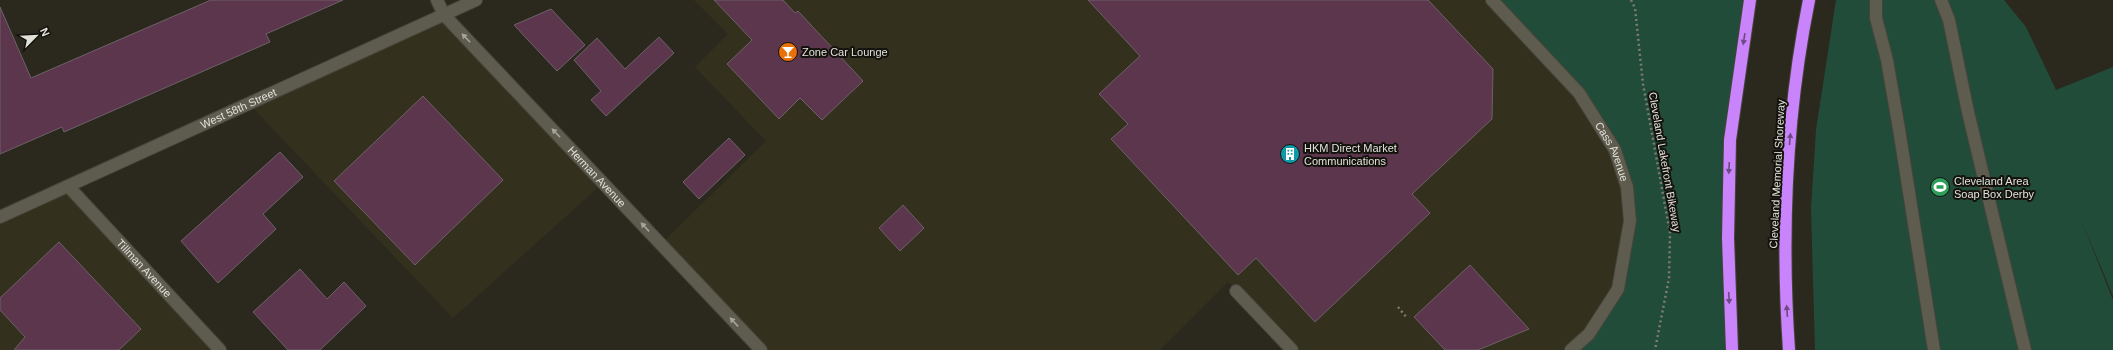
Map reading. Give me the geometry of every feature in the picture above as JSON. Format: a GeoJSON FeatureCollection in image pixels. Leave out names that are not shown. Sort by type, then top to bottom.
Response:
{"type":"FeatureCollection","features":[{"type":"Feature","properties":{"kind":"highway"},"geometry":{"type":"LineString","coordinates":[[1732,350],[1728,238],[1730,147],[1750,0]]}},
{"type":"Feature","properties":{"kind":"highway","name":"Cleveland Memorial Shoreway"},"geometry":{"type":"LineString","coordinates":[[1789,350],[1785,253],[1788,165],[1798,64],[1809,0]]}},
{"type":"Feature","properties":{"kind":"street","name":"Herman Avenue"},"geometry":{"type":"LineString","coordinates":[[437,0],[444,15],[761,350]]}},
{"type":"Feature","properties":{"kind":"street","name":"West 58th Street"},"geometry":{"type":"LineString","coordinates":[[0,217],[476,0]]}},
{"type":"Feature","properties":{"kind":"street","name":"Cass Avenue"},"geometry":{"type":"LineString","coordinates":[[1492,0],[1579,93],[1615,150],[1627,187],[1630,221],[1618,289],[1589,334],[1571,350]]}},
{"type":"Feature","properties":{"kind":"street"},"geometry":{"type":"LineString","coordinates":[[1876,0],[1876,18],[1887,60],[1900,129],[1934,350]]}},
{"type":"Feature","properties":{"kind":"street"},"geometry":{"type":"LineString","coordinates":[[1941,0],[1950,20],[1968,112],[2025,350]]}},
{"type":"Feature","properties":{"kind":"street","name":"Tillman Avenue"},"geometry":{"type":"LineString","coordinates":[[68,186],[220,350]]}},
{"type":"Feature","properties":{"kind":"street"},"geometry":{"type":"LineString","coordinates":[[1236,291],[1292,350]]}},
{"type":"Feature","properties":{"kind":"path","name":"Cleveland Lakefront Bikeway"},"geometry":{"type":"LineString","coordinates":[[1631,0],[1635,8],[1644,84],[1670,233],[1669,278],[1655,350]]}},
{"type":"Feature","properties":{"kind":"path"},"geometry":{"type":"LineString","coordinates":[[1398,307],[1407,318]]}},
{"type":"Feature","properties":{"kind":"shaded area"},"geometry":{"type":"Polygon","coordinates":[[[694,0],[1492,0],[1579,93],[1627,187],[1618,289],[1571,350],[1292,350],[1228,282],[1160,350],[761,350],[661,244],[766,141],[695,67],[728,34],[694,0]]]}},
{"type":"Feature","properties":{"kind":"shaded area"},"geometry":{"type":"Polygon","coordinates":[[[444,15],[603,183],[453,318],[249,104],[444,15]]]}},
{"type":"Feature","properties":{"kind":"shaded area"},"geometry":{"type":"Polygon","coordinates":[[[68,186],[220,350],[0,350],[0,217],[68,186]]]}},
{"type":"Feature","properties":{"kind":"green space"},"geometry":{"type":"Polygon","coordinates":[[[1492,0],[1750,0],[1736,90],[1732,350],[1571,350],[1618,289],[1627,187],[1579,93],[1492,0]]]}},
{"type":"Feature","properties":{"kind":"green space","name":"Cleveland Area Soap Box Derby"},"geometry":{"type":"Polygon","coordinates":[[[1836,0],[2004,0],[2026,27],[2056,90],[2113,67],[2113,296],[2080,217],[2113,300],[2113,350],[1815,350],[1811,208],[1816,130],[1836,0]]]}},
{"type":"Feature","properties":{"kind":"building"},"geometry":{"type":"Polygon","coordinates":[[[211,0],[343,0],[266,34],[270,42],[64,132],[62,127],[0,154],[0,7],[31,78],[211,0]]]}},
{"type":"Feature","properties":{"kind":"building","name":"Zone Car Lounge"},"geometry":{"type":"Polygon","coordinates":[[[714,0],[783,0],[795,13],[798,11],[863,81],[822,120],[800,98],[779,119],[727,64],[752,40],[714,0]]]}},
{"type":"Feature","properties":{"kind":"building","name":"HKM Direct Market Communications"},"geometry":{"type":"Polygon","coordinates":[[[1088,0],[1428,0],[1493,69],[1492,119],[1412,194],[1430,213],[1315,322],[1256,258],[1238,275],[1111,139],[1128,124],[1099,94],[1140,56],[1088,0]]]}},
{"type":"Feature","properties":{"kind":"building"},"geometry":{"type":"Polygon","coordinates":[[[551,9],[585,45],[557,71],[514,25],[551,9]]]}},
{"type":"Feature","properties":{"kind":"building"},"geometry":{"type":"Polygon","coordinates":[[[659,37],[674,53],[606,116],[591,100],[601,91],[574,60],[597,38],[625,69],[659,37]]]}},
{"type":"Feature","properties":{"kind":"building"},"geometry":{"type":"Polygon","coordinates":[[[423,96],[503,180],[415,265],[334,181],[423,96]]]}},
{"type":"Feature","properties":{"kind":"building"},"geometry":{"type":"Polygon","coordinates":[[[729,138],[745,155],[699,199],[683,182],[729,138]]]}},
{"type":"Feature","properties":{"kind":"building"},"geometry":{"type":"Polygon","coordinates":[[[280,152],[303,177],[263,214],[276,229],[218,283],[181,241],[280,152]]]}},
{"type":"Feature","properties":{"kind":"building"},"geometry":{"type":"Polygon","coordinates":[[[903,205],[924,228],[900,251],[879,228],[903,205]]]}},
{"type":"Feature","properties":{"kind":"building"},"geometry":{"type":"Polygon","coordinates":[[[59,242],[141,329],[119,350],[14,350],[25,337],[0,310],[0,298],[59,242]]]}},
{"type":"Feature","properties":{"kind":"building"},"geometry":{"type":"Polygon","coordinates":[[[1470,265],[1529,329],[1478,350],[1445,350],[1414,317],[1470,265]]]}},
{"type":"Feature","properties":{"kind":"building"},"geometry":{"type":"Polygon","coordinates":[[[300,269],[327,299],[344,282],[366,306],[320,350],[288,350],[253,312],[300,269]]]}},
{"type":"Feature","properties":{"kind":"place","name":"Zone Car Lounge"},"geometry":{"type":"Point","coordinates":[788,52]}},
{"type":"Feature","properties":{"kind":"place","name":"HKM Direct Market Communications"},"geometry":{"type":"Point","coordinates":[1290,154]}},
{"type":"Feature","properties":{"kind":"place","name":"Cleveland Area Soap Box Derby"},"geometry":{"type":"Point","coordinates":[1940,187]}}]}
